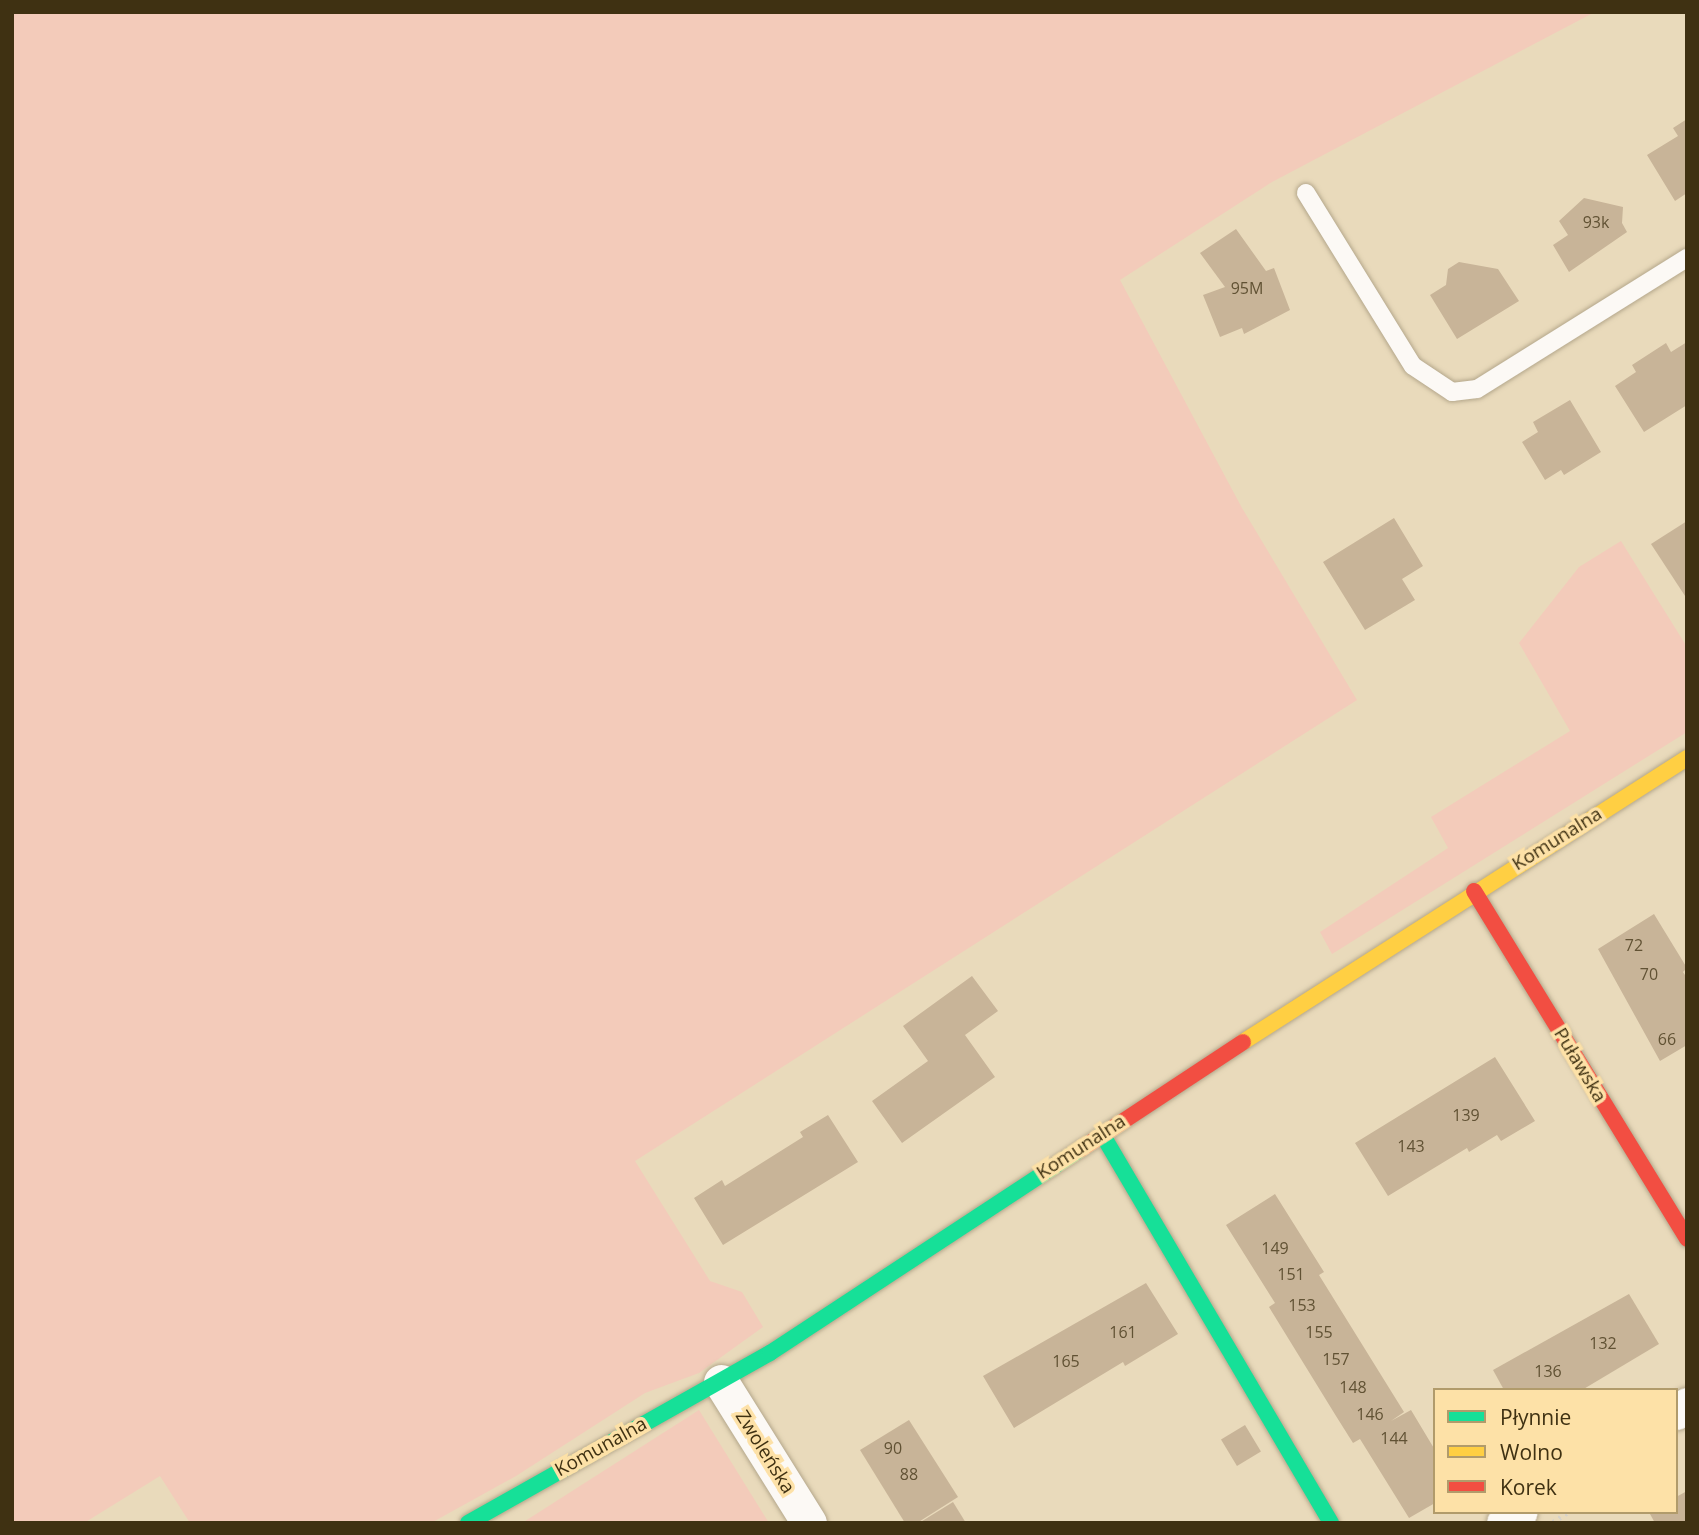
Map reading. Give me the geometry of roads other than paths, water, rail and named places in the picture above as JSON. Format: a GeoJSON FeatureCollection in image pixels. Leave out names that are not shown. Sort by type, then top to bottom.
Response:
{"type":"FeatureCollection","features":[{"type":"Feature","properties":{"kind":"street","name":"Komunalna"},"geometry":{"type":"LineString","coordinates":[[468,1523],[721,1382],[1474,891],[1687,758]]}},
{"type":"Feature","properties":{"kind":"street","name":"Puławska"},"geometry":{"type":"LineString","coordinates":[[1474,891],[1687,1239]]}},
{"type":"Feature","properties":{"kind":"street"},"geometry":{"type":"LineString","coordinates":[[1102,1134],[1331,1523]]}},
{"type":"Feature","properties":{"kind":"street","name":"Zwoleńska"},"geometry":{"type":"LineString","coordinates":[[721,1382],[809,1523]]}},
{"type":"Feature","properties":{"kind":"lane"},"geometry":{"type":"LineString","coordinates":[[1306,193],[1413,366],[1452,392],[1477,389],[1687,258]]}}]}
